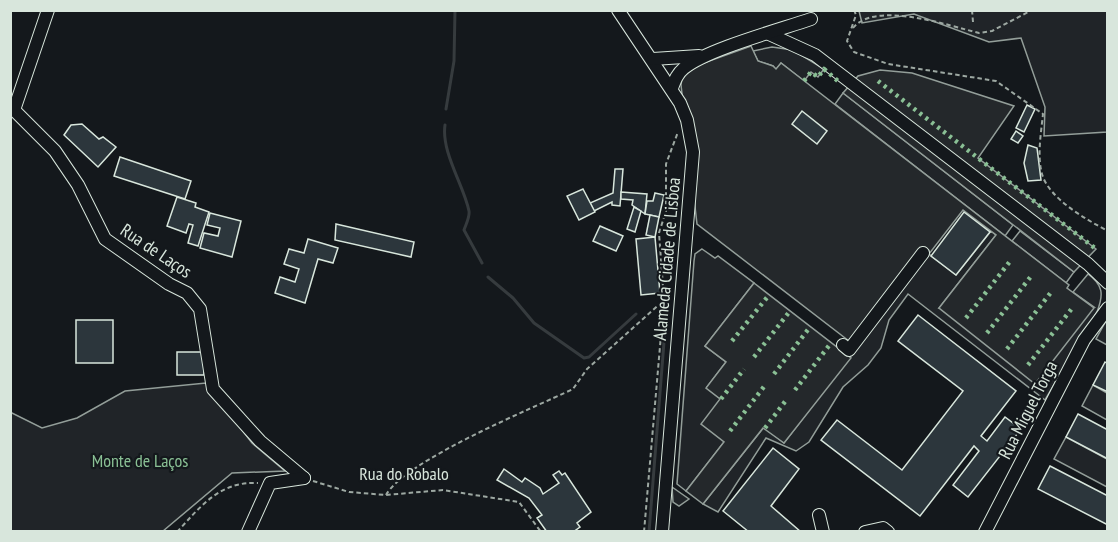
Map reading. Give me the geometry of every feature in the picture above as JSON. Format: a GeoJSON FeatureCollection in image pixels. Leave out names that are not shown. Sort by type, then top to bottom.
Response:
{"type":"FeatureCollection","features":[{"type":"Feature","properties":{"kind":"street","name":"Rua de Laços"},"geometry":{"type":"LineString","coordinates":[[48,10],[12,112],[55,151],[78,185],[105,239],[169,284],[187,293],[200,309],[213,389],[260,441],[304,478]]}},
{"type":"Feature","properties":{"kind":"street","name":"Alameda Cidade de Lisboa"},"geometry":{"type":"LineString","coordinates":[[618,10],[672,88],[685,116],[693,152],[662,531]]}},
{"type":"Feature","properties":{"kind":"street"},"geometry":{"type":"LineString","coordinates":[[672,88],[683,69],[710,55],[811,19]]}},
{"type":"Feature","properties":{"kind":"street"},"geometry":{"type":"LineString","coordinates":[[769,34],[815,55],[1088,264],[1107,282]]}},
{"type":"Feature","properties":{"kind":"street"},"geometry":{"type":"LineString","coordinates":[[653,59],[710,55]]}},
{"type":"Feature","properties":{"kind":"street"},"geometry":{"type":"LineString","coordinates":[[843,345],[849,350],[923,253]]}},
{"type":"Feature","properties":{"kind":"street"},"geometry":{"type":"LineString","coordinates":[[1088,264],[1100,268],[1107,265]]}},
{"type":"Feature","properties":{"kind":"street"},"geometry":{"type":"LineString","coordinates":[[1107,272],[1107,282]]}},
{"type":"Feature","properties":{"kind":"street","name":"Rua Miguel Torga"},"geometry":{"type":"LineString","coordinates":[[985,531],[1084,340],[1107,306]]}},
{"type":"Feature","properties":{"kind":"street"},"geometry":{"type":"LineString","coordinates":[[248,531],[270,483],[304,478]]}},
{"type":"Feature","properties":{"kind":"street"},"geometry":{"type":"LineString","coordinates":[[819,514],[823,531]]}},
{"type":"Feature","properties":{"kind":"street"},"geometry":{"type":"LineString","coordinates":[[865,531],[883,528],[888,531]]}},
{"type":"Feature","properties":{"kind":"path"},"geometry":{"type":"LineString","coordinates":[[852,30],[854,10]]}},
{"type":"Feature","properties":{"kind":"path"},"geometry":{"type":"LineString","coordinates":[[972,10],[974,22]]}},
{"type":"Feature","properties":{"kind":"path"},"geometry":{"type":"LineString","coordinates":[[1032,10],[992,31],[979,33],[892,14],[858,22],[847,41],[854,52],[888,64],[996,81],[1043,114],[1040,142],[1042,175],[1066,205],[1107,231]]}},
{"type":"Feature","properties":{"kind":"path"},"geometry":{"type":"LineString","coordinates":[[644,531],[664,300],[659,233],[666,211],[666,164],[685,116]]}},
{"type":"Feature","properties":{"kind":"path"},"geometry":{"type":"LineString","coordinates":[[386,495],[393,484],[421,463],[573,389],[587,369],[664,300]]}},
{"type":"Feature","properties":{"kind":"path","name":"Rua do Robalo"},"geometry":{"type":"LineString","coordinates":[[304,478],[349,492],[386,495],[443,490],[519,501],[541,531]]}},
{"type":"Feature","properties":{"kind":"path"},"geometry":{"type":"LineString","coordinates":[[177,531],[202,503],[221,489],[243,482],[270,483]]}},
{"type":"Feature","properties":{"kind":"green space"},"geometry":{"type":"Polygon","coordinates":[[[859,11],[1107,11],[1107,132],[1044,136],[1045,107],[1021,38],[989,42],[914,14],[862,23],[859,11]]]}},
{"type":"Feature","properties":{"kind":"green space"},"geometry":{"type":"Polygon","coordinates":[[[772,47],[793,50],[824,69],[818,77],[811,72],[804,81],[781,63],[776,70],[773,66],[758,61],[753,51],[772,47]]]}},
{"type":"Feature","properties":{"kind":"green space"},"geometry":{"type":"Polygon","coordinates":[[[843,93],[1013,225],[1005,236],[835,104],[843,93]]]}},
{"type":"Feature","properties":{"kind":"green space"},"geometry":{"type":"Polygon","coordinates":[[[991,231],[996,235],[939,308],[1094,307],[1073,292],[1088,274],[1097,282],[1101,290],[1097,312],[1045,400],[908,294],[889,320],[881,348],[868,365],[843,387],[809,442],[796,451],[766,438],[718,512],[703,504],[764,427],[784,443],[929,254],[956,275],[991,231]]]}},
{"type":"Feature","properties":{"kind":"green space"},"geometry":{"type":"Polygon","coordinates":[[[1020,231],[1074,272],[1066,283],[1012,241],[1020,231]]]}},
{"type":"Feature","properties":{"kind":"green space"},"geometry":{"type":"Polygon","coordinates":[[[702,249],[715,258],[718,256],[754,283],[705,346],[726,362],[707,387],[721,399],[724,442],[686,491],[677,484],[694,261],[695,254],[702,249]]]}},
{"type":"Feature","properties":{"kind":"green space"},"geometry":{"type":"Polygon","coordinates":[[[1107,319],[1107,345],[1096,339],[1107,319]]]}},
{"type":"Feature","properties":{"kind":"green space","name":"Monte de Laços"},"geometry":{"type":"Polygon","coordinates":[[[206,383],[252,443],[285,471],[232,473],[163,531],[11,531],[10,412],[42,428],[77,418],[125,391],[206,383]]]}},
{"type":"Feature","properties":{"kind":"green space"},"geometry":{"type":"Polygon","coordinates":[[[1093,385],[1107,393],[1107,420],[1082,406],[1093,385]]]}},
{"type":"Feature","properties":{"kind":"green space"},"geometry":{"type":"Polygon","coordinates":[[[1066,437],[1107,459],[1107,487],[1054,459],[1066,437]]]}},
{"type":"Feature","properties":{"kind":"green space"},"geometry":{"type":"Polygon","coordinates":[[[672,487],[689,499],[679,506],[673,502],[672,487]]]}},
{"type":"Feature","properties":{"kind":"shaded area"},"geometry":{"type":"Polygon","coordinates":[[[751,46],[758,61],[776,69],[781,63],[1069,285],[1067,288],[1094,308],[1035,384],[939,308],[996,235],[963,210],[929,254],[921,248],[849,341],[697,224],[682,78],[698,65],[751,46]]]}},
{"type":"Feature","properties":{"kind":"shaded area"},"geometry":{"type":"Polygon","coordinates":[[[880,70],[912,73],[1014,106],[978,158],[1096,249],[1074,272],[843,93],[858,76],[880,70]]]}},
{"type":"Feature","properties":{"kind":"shaded area"},"geometry":{"type":"Polygon","coordinates":[[[754,283],[851,358],[784,443],[763,428],[703,504],[686,491],[724,442],[701,424],[720,399],[706,388],[726,362],[705,346],[754,283]]]}},
{"type":"Feature","properties":{"kind":"building"},"geometry":{"type":"Polygon","coordinates":[[[1027,105],[1035,109],[1024,132],[1016,128],[1027,105]]]}},
{"type":"Feature","properties":{"kind":"building"},"geometry":{"type":"Polygon","coordinates":[[[802,111],[827,131],[817,144],[792,124],[802,111]]]}},
{"type":"Feature","properties":{"kind":"building"},"geometry":{"type":"Polygon","coordinates":[[[82,124],[99,139],[103,137],[116,147],[98,167],[64,135],[71,125],[82,124]]]}},
{"type":"Feature","properties":{"kind":"building"},"geometry":{"type":"Polygon","coordinates":[[[1016,131],[1023,136],[1018,143],[1011,139],[1016,131]]]}},
{"type":"Feature","properties":{"kind":"building"},"geometry":{"type":"Polygon","coordinates":[[[1028,145],[1037,148],[1041,180],[1028,181],[1024,163],[1028,145]]]}},
{"type":"Feature","properties":{"kind":"building"},"geometry":{"type":"Polygon","coordinates":[[[120,157],[191,181],[185,199],[114,176],[120,157]]]}},
{"type":"Feature","properties":{"kind":"building"},"geometry":{"type":"Polygon","coordinates":[[[615,169],[623,169],[620,206],[612,205],[612,202],[594,211],[590,203],[613,193],[615,169]]]}},
{"type":"Feature","properties":{"kind":"building"},"geometry":{"type":"Polygon","coordinates":[[[583,189],[595,212],[579,220],[567,196],[583,189]]]}},
{"type":"Feature","properties":{"kind":"building"},"geometry":{"type":"Polygon","coordinates":[[[621,192],[647,194],[645,214],[632,205],[633,200],[621,199],[621,192]]]}},
{"type":"Feature","properties":{"kind":"building"},"geometry":{"type":"Polygon","coordinates":[[[655,193],[664,195],[659,217],[645,214],[647,201],[653,201],[655,193]]]}},
{"type":"Feature","properties":{"kind":"building"},"geometry":{"type":"Polygon","coordinates":[[[177,197],[196,203],[195,207],[209,212],[198,246],[188,243],[193,225],[189,224],[186,233],[167,226],[177,197]]]}},
{"type":"Feature","properties":{"kind":"building"},"geometry":{"type":"Polygon","coordinates":[[[634,207],[641,211],[635,232],[627,229],[634,207]]]}},
{"type":"Feature","properties":{"kind":"building"},"geometry":{"type":"Polygon","coordinates":[[[964,212],[990,232],[956,275],[931,256],[964,212]]]}},
{"type":"Feature","properties":{"kind":"building"},"geometry":{"type":"Polygon","coordinates":[[[210,213],[241,221],[232,257],[200,248],[204,233],[218,236],[220,228],[207,225],[210,213]]]}},
{"type":"Feature","properties":{"kind":"building"},"geometry":{"type":"Polygon","coordinates":[[[650,215],[659,217],[655,237],[646,235],[650,215]]]}},
{"type":"Feature","properties":{"kind":"building"},"geometry":{"type":"Polygon","coordinates":[[[336,224],[414,242],[411,257],[335,240],[336,224]]]}},
{"type":"Feature","properties":{"kind":"building"},"geometry":{"type":"Polygon","coordinates":[[[600,226],[623,236],[616,251],[593,241],[600,226]]]}},
{"type":"Feature","properties":{"kind":"building"},"geometry":{"type":"Polygon","coordinates":[[[655,237],[660,293],[641,295],[636,239],[655,237]]]}},
{"type":"Feature","properties":{"kind":"building"},"geometry":{"type":"Polygon","coordinates":[[[308,239],[338,248],[333,263],[318,259],[305,303],[275,293],[280,277],[295,282],[299,269],[284,264],[289,249],[304,253],[308,239]]]}},
{"type":"Feature","properties":{"kind":"building"},"geometry":{"type":"Polygon","coordinates":[[[918,315],[1016,391],[981,436],[987,441],[1005,417],[1021,429],[968,497],[953,485],[979,451],[974,446],[920,516],[821,440],[837,420],[902,470],[963,391],[898,341],[918,315]]]}},
{"type":"Feature","properties":{"kind":"building"},"geometry":{"type":"Polygon","coordinates":[[[76,320],[113,320],[113,363],[76,363],[76,320]]]}},
{"type":"Feature","properties":{"kind":"building"},"geometry":{"type":"Polygon","coordinates":[[[177,352],[204,352],[204,375],[177,375],[177,352]]]}},
{"type":"Feature","properties":{"kind":"building"},"geometry":{"type":"Polygon","coordinates":[[[1105,362],[1108,364],[1108,392],[1093,385],[1105,362]]]}},
{"type":"Feature","properties":{"kind":"building"},"geometry":{"type":"Polygon","coordinates":[[[1078,414],[1108,430],[1108,459],[1066,437],[1078,414]]]}},
{"type":"Feature","properties":{"kind":"building"},"geometry":{"type":"Polygon","coordinates":[[[773,448],[799,469],[771,506],[801,532],[749,532],[723,511],[773,448]]]}},
{"type":"Feature","properties":{"kind":"building"},"geometry":{"type":"Polygon","coordinates":[[[1050,466],[1108,496],[1108,525],[1038,489],[1050,466]]]}},
{"type":"Feature","properties":{"kind":"building"},"geometry":{"type":"Polygon","coordinates":[[[504,469],[522,482],[525,478],[540,488],[543,494],[559,483],[553,475],[559,471],[562,475],[565,473],[591,512],[577,523],[580,527],[573,532],[547,532],[537,518],[542,515],[529,498],[497,480],[504,469]]]}},
{"type":"Feature","properties":{"kind":"waterway"},"geometry":{"type":"LineString","coordinates":[[446,109],[454,61],[455,10]]}},
{"type":"Feature","properties":{"kind":"waterway"},"geometry":{"type":"LineString","coordinates":[[445,125],[446,146],[469,211],[464,230],[482,263]]}},
{"type":"Feature","properties":{"kind":"waterway"},"geometry":{"type":"LineString","coordinates":[[488,277],[513,298],[534,323],[584,358],[589,357],[636,314]]}},
{"type":"Feature","properties":{"kind":"waterway"},"geometry":{"type":"LineString","coordinates":[[649,532],[667,304]]}},
{"type":"Feature","properties":{"kind":"hedge"},"geometry":{"type":"LineString","coordinates":[[804,81],[811,72],[818,77],[824,69],[839,82]]}},
{"type":"Feature","properties":{"kind":"hedge"},"geometry":{"type":"LineString","coordinates":[[878,81],[1096,249]]}},
{"type":"Feature","properties":{"kind":"hedge"},"geometry":{"type":"LineString","coordinates":[[966,318],[1011,260]]}},
{"type":"Feature","properties":{"kind":"hedge"},"geometry":{"type":"LineString","coordinates":[[987,333],[1032,275]]}},
{"type":"Feature","properties":{"kind":"hedge"},"geometry":{"type":"LineString","coordinates":[[1007,349],[1052,291]]}},
{"type":"Feature","properties":{"kind":"hedge"},"geometry":{"type":"LineString","coordinates":[[732,341],[769,295]]}},
{"type":"Feature","properties":{"kind":"hedge"},"geometry":{"type":"LineString","coordinates":[[1028,365],[1073,307]]}},
{"type":"Feature","properties":{"kind":"hedge"},"geometry":{"type":"LineString","coordinates":[[754,357],[790,311]]}},
{"type":"Feature","properties":{"kind":"hedge"},"geometry":{"type":"LineString","coordinates":[[774,374],[810,327]]}},
{"type":"Feature","properties":{"kind":"hedge"},"geometry":{"type":"LineString","coordinates":[[795,390],[831,343]]}},
{"type":"Feature","properties":{"kind":"hedge"},"geometry":{"type":"LineString","coordinates":[[721,399],[744,369]]}},
{"type":"Feature","properties":{"kind":"hedge"},"geometry":{"type":"LineString","coordinates":[[730,431],[766,384]]}},
{"type":"Feature","properties":{"kind":"hedge"},"geometry":{"type":"LineString","coordinates":[[765,428],[787,399]]}}]}
